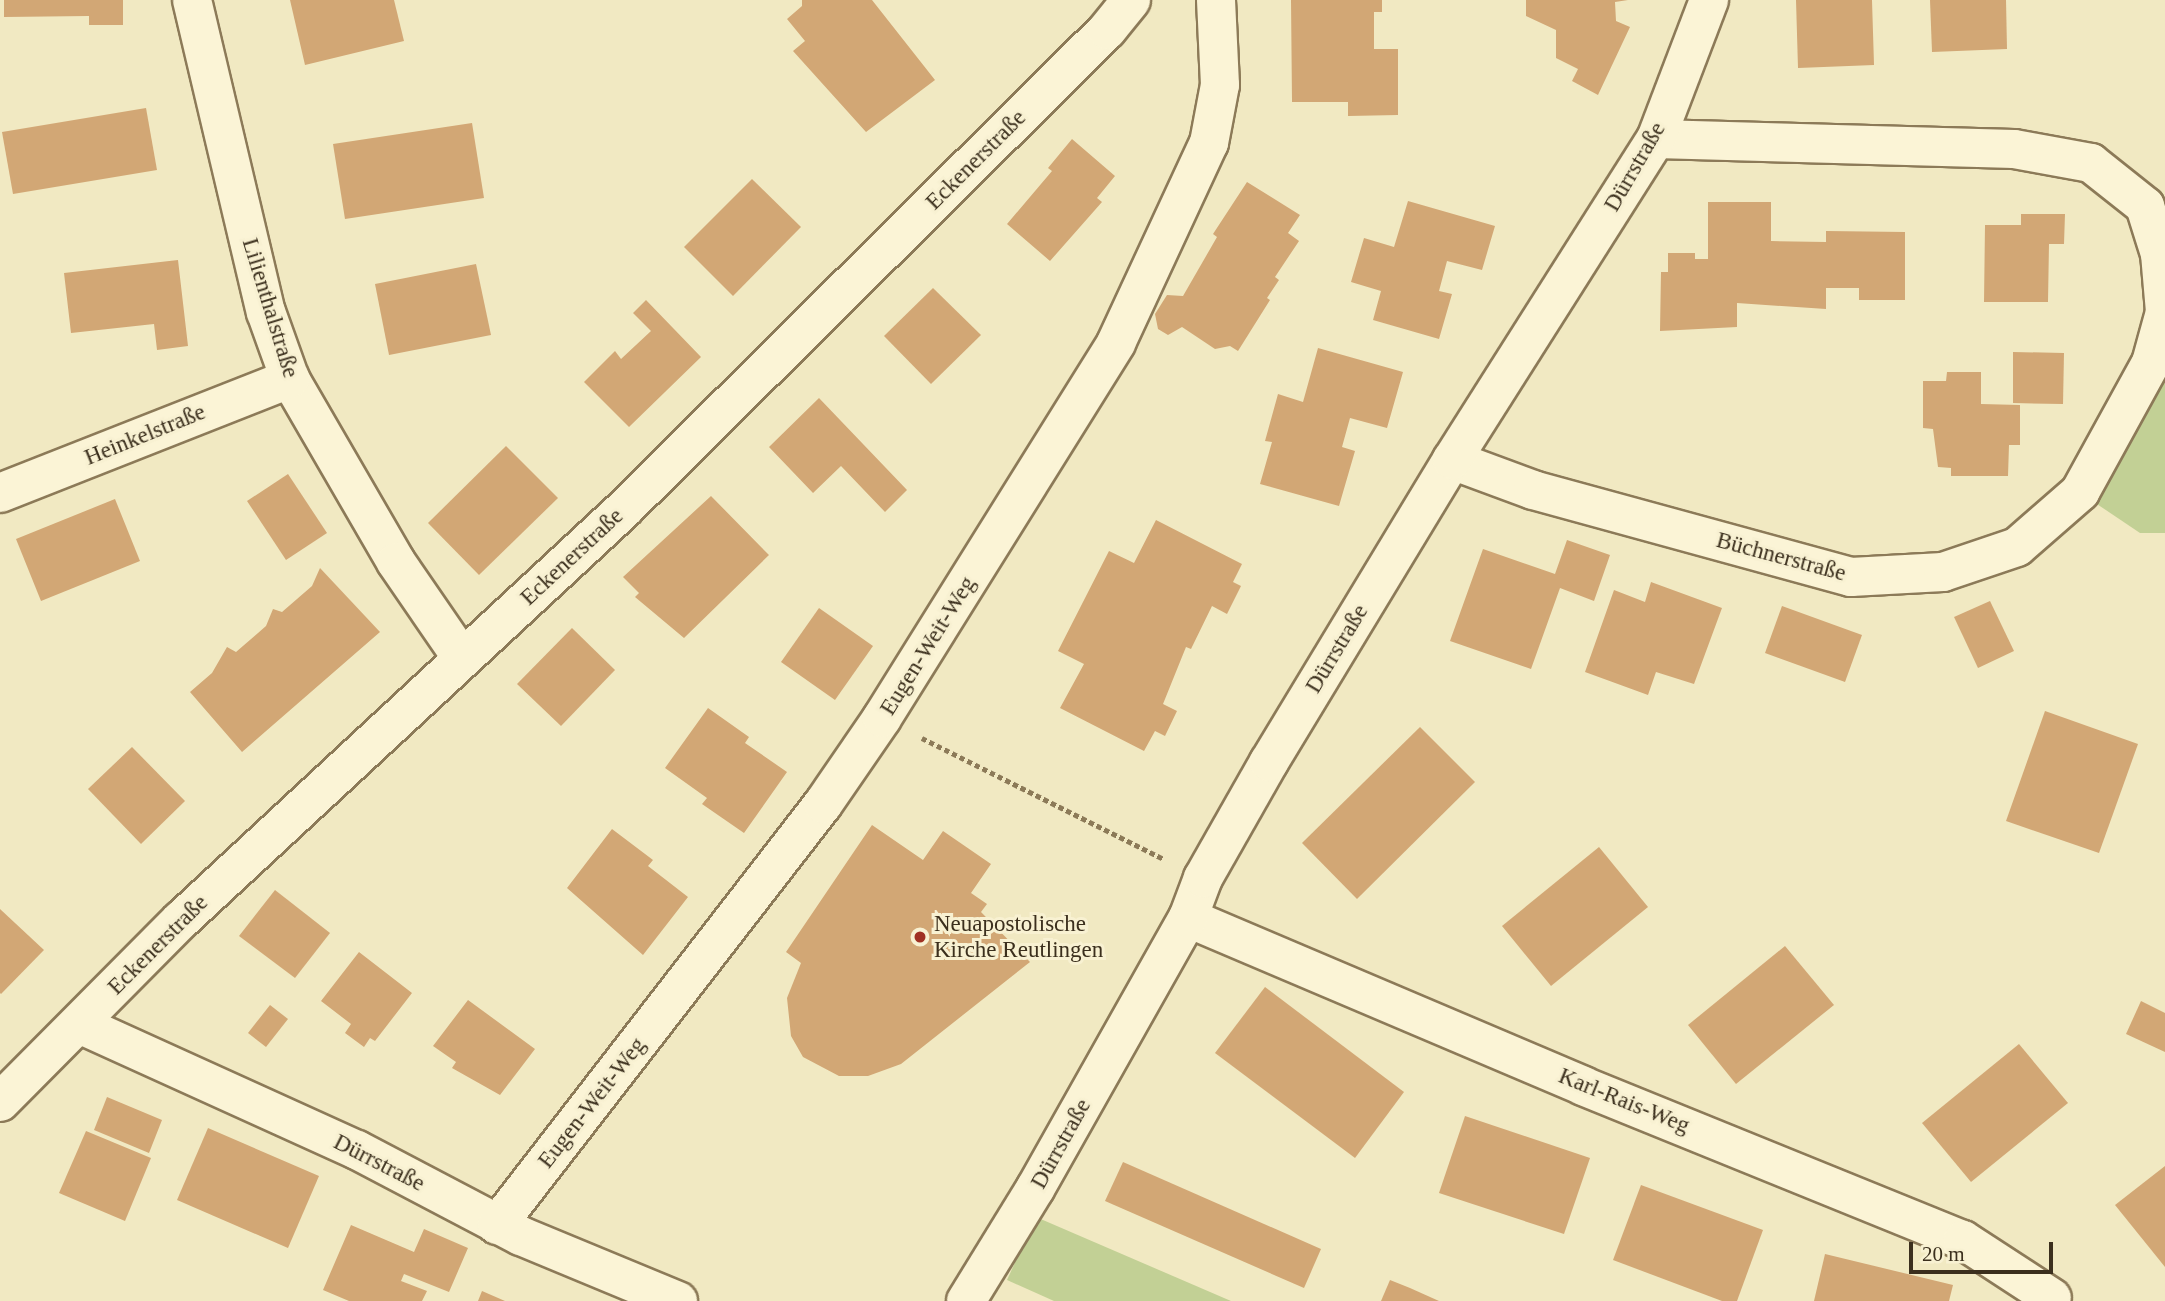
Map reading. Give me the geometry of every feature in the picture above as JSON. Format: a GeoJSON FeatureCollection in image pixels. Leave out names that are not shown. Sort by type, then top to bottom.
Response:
{"type":"FeatureCollection","features":[{"type":"Feature","properties":{"kind":"street","name":"Lilienthalstraße"},"geometry":{"type":"LineString","coordinates":[[192,0],[266,312],[290,379],[374,527],[462,658]]}},
{"type":"Feature","properties":{"kind":"street","name":"Eckenerstraße"},"geometry":{"type":"LineString","coordinates":[[0,1102],[181,920],[624,509],[1107,30],[1131,0]]}},
{"type":"Feature","properties":{"kind":"street","name":"Eugen-Weit-Weg"},"geometry":{"type":"LineString","coordinates":[[498,1224],[747,905],[882,718],[1116,343],[1209,144],[1216,112],[1216,0]]}},
{"type":"Feature","properties":{"kind":"street","name":"Dürrstraße"},"geometry":{"type":"LineString","coordinates":[[965,1301],[1035,1189],[1188,918],[1203,878],[1452,460],[1656,139],[1709,0]]}},
{"type":"Feature","properties":{"kind":"street","name":"Büchnerstraße"},"geometry":{"type":"LineString","coordinates":[[1452,460],[1533,490],[1851,577],[1943,572],[2018,547],[2081,492],[2151,363],[2165,312],[2160,254],[2145,206],[2091,163],[2014,149],[1656,139]]}},
{"type":"Feature","properties":{"kind":"street","name":"Heinkelstraße"},"geometry":{"type":"LineString","coordinates":[[0,493],[290,379]]}},
{"type":"Feature","properties":{"kind":"street","name":"Karl-Rais-Weg"},"geometry":{"type":"LineString","coordinates":[[1188,918],[1583,1086],[1964,1240],[2052,1298]]}},
{"type":"Feature","properties":{"kind":"street","name":"Dürrstraße"},"geometry":{"type":"LineString","coordinates":[[79,1024],[357,1150],[498,1224],[678,1301]]}},
{"type":"Feature","properties":{"kind":"path"},"geometry":{"type":"LineString","coordinates":[[882,718],[1203,878]]}},
{"type":"Feature","properties":{"kind":"green space"},"geometry":{"type":"Polygon","coordinates":[[[2165,365],[2165,533],[2140,533],[2085,496],[2165,365]]]}},
{"type":"Feature","properties":{"kind":"green space"},"geometry":{"type":"Polygon","coordinates":[[[1036,1217],[1231,1301],[1054,1301],[1007,1280],[1036,1217]]]}},
{"type":"Feature","properties":{"kind":"building"},"geometry":{"type":"Polygon","coordinates":[[[4,0],[123,0],[123,25],[89,25],[89,16],[4,17],[4,0]]]}},
{"type":"Feature","properties":{"kind":"building"},"geometry":{"type":"Polygon","coordinates":[[[290,0],[394,0],[404,41],[305,65],[290,0]]]}},
{"type":"Feature","properties":{"kind":"building"},"geometry":{"type":"Polygon","coordinates":[[[802,0],[872,0],[935,80],[866,132],[793,51],[805,41],[787,19],[802,6],[802,0]]]}},
{"type":"Feature","properties":{"kind":"building"},"geometry":{"type":"Polygon","coordinates":[[[1291,0],[1382,0],[1382,12],[1374,12],[1374,49],[1398,49],[1398,115],[1348,116],[1348,102],[1292,102],[1291,0]]]}},
{"type":"Feature","properties":{"kind":"building"},"geometry":{"type":"Polygon","coordinates":[[[1526,0],[1628,0],[1615,2],[1616,21],[1630,27],[1598,95],[1572,81],[1578,69],[1556,58],[1556,30],[1526,16],[1526,0]]]}},
{"type":"Feature","properties":{"kind":"building"},"geometry":{"type":"Polygon","coordinates":[[[1796,0],[1872,0],[1874,65],[1798,68],[1796,0]]]}},
{"type":"Feature","properties":{"kind":"building"},"geometry":{"type":"Polygon","coordinates":[[[1930,0],[2006,0],[2007,49],[1932,52],[1930,0]]]}},
{"type":"Feature","properties":{"kind":"building"},"geometry":{"type":"Polygon","coordinates":[[[146,108],[157,170],[13,194],[2,132],[146,108]]]}},
{"type":"Feature","properties":{"kind":"building"},"geometry":{"type":"Polygon","coordinates":[[[472,123],[484,198],[345,219],[333,144],[472,123]]]}},
{"type":"Feature","properties":{"kind":"building"},"geometry":{"type":"Polygon","coordinates":[[[1072,139],[1115,176],[1097,198],[1102,202],[1050,261],[1007,224],[1052,171],[1048,168],[1072,139]]]}},
{"type":"Feature","properties":{"kind":"building"},"geometry":{"type":"Polygon","coordinates":[[[752,179],[801,227],[733,296],[684,247],[752,179]]]}},
{"type":"Feature","properties":{"kind":"building"},"geometry":{"type":"Polygon","coordinates":[[[1247,182],[1300,215],[1288,233],[1299,241],[1275,277],[1279,280],[1267,298],[1270,300],[1238,351],[1230,346],[1215,349],[1182,327],[1168,335],[1158,329],[1155,314],[1167,295],[1183,296],[1217,237],[1213,234],[1247,182]]]}},
{"type":"Feature","properties":{"kind":"building"},"geometry":{"type":"Polygon","coordinates":[[[1408,201],[1495,226],[1482,270],[1447,261],[1439,291],[1452,294],[1439,339],[1373,320],[1381,291],[1351,282],[1364,238],[1394,247],[1408,201]]]}},
{"type":"Feature","properties":{"kind":"building"},"geometry":{"type":"Polygon","coordinates":[[[1708,202],[1771,202],[1771,241],[1826,242],[1826,231],[1905,232],[1905,300],[1859,300],[1859,288],[1826,288],[1826,309],[1737,303],[1737,327],[1660,331],[1661,272],[1668,272],[1668,253],[1695,253],[1695,259],[1708,259],[1708,202]]]}},
{"type":"Feature","properties":{"kind":"building"},"geometry":{"type":"Polygon","coordinates":[[[2021,214],[2065,214],[2064,244],[2049,244],[2048,302],[1984,302],[1985,225],[2021,225],[2021,214]]]}},
{"type":"Feature","properties":{"kind":"building"},"geometry":{"type":"Polygon","coordinates":[[[178,260],[188,346],[157,350],[154,324],[71,333],[64,273],[178,260]]]}},
{"type":"Feature","properties":{"kind":"building"},"geometry":{"type":"Polygon","coordinates":[[[476,264],[491,335],[389,355],[375,284],[476,264]]]}},
{"type":"Feature","properties":{"kind":"building"},"geometry":{"type":"Polygon","coordinates":[[[933,288],[981,335],[931,384],[884,336],[933,288]]]}},
{"type":"Feature","properties":{"kind":"building"},"geometry":{"type":"Polygon","coordinates":[[[646,300],[701,357],[629,427],[584,382],[615,351],[621,359],[651,331],[633,313],[646,300]]]}},
{"type":"Feature","properties":{"kind":"building"},"geometry":{"type":"Polygon","coordinates":[[[1318,348],[1403,372],[1387,428],[1350,418],[1342,447],[1355,451],[1339,506],[1260,484],[1272,442],[1265,441],[1278,394],[1303,402],[1318,348]]]}},
{"type":"Feature","properties":{"kind":"building"},"geometry":{"type":"Polygon","coordinates":[[[2013,352],[2064,353],[2063,404],[2013,403],[2013,352]]]}},
{"type":"Feature","properties":{"kind":"building"},"geometry":{"type":"Polygon","coordinates":[[[1947,372],[1981,372],[1981,404],[2020,405],[2020,445],[2009,445],[2008,476],[1951,476],[1951,468],[1938,467],[1933,429],[1923,428],[1923,381],[1946,381],[1947,372]]]}},
{"type":"Feature","properties":{"kind":"building"},"geometry":{"type":"Polygon","coordinates":[[[819,398],[907,490],[885,512],[841,466],[813,493],[769,447],[819,398]]]}},
{"type":"Feature","properties":{"kind":"building"},"geometry":{"type":"Polygon","coordinates":[[[506,446],[558,498],[479,575],[428,523],[506,446]]]}},
{"type":"Feature","properties":{"kind":"building"},"geometry":{"type":"Polygon","coordinates":[[[288,474],[327,533],[286,560],[247,501],[288,474]]]}},
{"type":"Feature","properties":{"kind":"building"},"geometry":{"type":"Polygon","coordinates":[[[711,496],[769,555],[684,638],[635,597],[639,593],[623,577],[711,496]]]}},
{"type":"Feature","properties":{"kind":"building"},"geometry":{"type":"Polygon","coordinates":[[[115,499],[140,561],[41,601],[16,539],[115,499]]]}},
{"type":"Feature","properties":{"kind":"building"},"geometry":{"type":"Polygon","coordinates":[[[1156,520],[1242,564],[1233,582],[1241,586],[1227,614],[1212,606],[1191,649],[1186,647],[1163,704],[1177,711],[1165,736],[1155,731],[1144,751],[1060,708],[1084,664],[1058,651],[1109,551],[1134,563],[1156,520]]]}},
{"type":"Feature","properties":{"kind":"building"},"geometry":{"type":"Polygon","coordinates":[[[1567,540],[1610,555],[1594,601],[1560,588],[1531,669],[1450,641],[1483,549],[1555,574],[1567,540]]]}},
{"type":"Feature","properties":{"kind":"building"},"geometry":{"type":"Polygon","coordinates":[[[320,568],[380,632],[242,752],[190,692],[212,673],[227,647],[236,652],[266,626],[273,609],[282,612],[312,586],[320,568]]]}},
{"type":"Feature","properties":{"kind":"building"},"geometry":{"type":"Polygon","coordinates":[[[1651,582],[1722,608],[1694,684],[1656,672],[1648,695],[1585,672],[1614,590],[1645,602],[1651,582]]]}},
{"type":"Feature","properties":{"kind":"building"},"geometry":{"type":"Polygon","coordinates":[[[1990,601],[2014,651],[1978,668],[1954,617],[1990,601]]]}},
{"type":"Feature","properties":{"kind":"building"},"geometry":{"type":"Polygon","coordinates":[[[1782,606],[1862,635],[1845,682],[1765,653],[1782,606]]]}},
{"type":"Feature","properties":{"kind":"building"},"geometry":{"type":"Polygon","coordinates":[[[819,608],[873,646],[835,700],[781,662],[819,608]]]}},
{"type":"Feature","properties":{"kind":"building"},"geometry":{"type":"Polygon","coordinates":[[[572,628],[615,670],[561,726],[517,684],[572,628]]]}},
{"type":"Feature","properties":{"kind":"building"},"geometry":{"type":"Polygon","coordinates":[[[708,708],[749,737],[745,743],[787,772],[744,833],[702,804],[707,798],[665,768],[708,708]]]}},
{"type":"Feature","properties":{"kind":"building"},"geometry":{"type":"Polygon","coordinates":[[[2045,711],[2138,744],[2099,853],[2006,821],[2045,711]]]}},
{"type":"Feature","properties":{"kind":"building"},"geometry":{"type":"Polygon","coordinates":[[[1420,727],[1475,782],[1357,899],[1302,843],[1420,727]]]}},
{"type":"Feature","properties":{"kind":"building"},"geometry":{"type":"Polygon","coordinates":[[[132,747],[185,801],[141,844],[88,789],[132,747]]]}},
{"type":"Feature","properties":{"kind":"building","name":"Neuapostolische Kirche Reutlingen"},"geometry":{"type":"Polygon","coordinates":[[[872,825],[923,860],[943,831],[991,864],[971,893],[987,904],[981,912],[1030,962],[901,1064],[868,1076],[839,1076],[803,1057],[791,1036],[787,998],[801,963],[786,952],[872,825]]]}},
{"type":"Feature","properties":{"kind":"building"},"geometry":{"type":"Polygon","coordinates":[[[612,829],[653,860],[648,866],[688,897],[643,955],[567,888],[612,829]]]}},
{"type":"Feature","properties":{"kind":"building"},"geometry":{"type":"Polygon","coordinates":[[[1599,847],[1648,907],[1551,986],[1502,926],[1599,847]]]}},
{"type":"Feature","properties":{"kind":"building"},"geometry":{"type":"Polygon","coordinates":[[[275,890],[330,933],[295,978],[239,936],[275,890]]]}},
{"type":"Feature","properties":{"kind":"building"},"geometry":{"type":"Polygon","coordinates":[[[0,909],[44,950],[1,994],[0,993],[0,909]]]}},
{"type":"Feature","properties":{"kind":"building"},"geometry":{"type":"Polygon","coordinates":[[[1785,946],[1834,1005],[1736,1084],[1688,1025],[1785,946]]]}},
{"type":"Feature","properties":{"kind":"building"},"geometry":{"type":"Polygon","coordinates":[[[359,952],[412,993],[375,1041],[370,1038],[364,1047],[345,1033],[351,1024],[321,1001],[359,952]]]}},
{"type":"Feature","properties":{"kind":"building"},"geometry":{"type":"Polygon","coordinates":[[[1265,987],[1404,1092],[1355,1158],[1215,1053],[1265,987]]]}},
{"type":"Feature","properties":{"kind":"building"},"geometry":{"type":"Polygon","coordinates":[[[468,1000],[535,1049],[500,1095],[452,1068],[456,1062],[433,1046],[468,1000]]]}},
{"type":"Feature","properties":{"kind":"building"},"geometry":{"type":"Polygon","coordinates":[[[2141,1001],[2165,1013],[2165,1052],[2126,1034],[2141,1001]]]}},
{"type":"Feature","properties":{"kind":"building"},"geometry":{"type":"Polygon","coordinates":[[[270,1005],[288,1019],[266,1047],[248,1033],[270,1005]]]}},
{"type":"Feature","properties":{"kind":"building"},"geometry":{"type":"Polygon","coordinates":[[[2019,1044],[2068,1103],[1971,1182],[1922,1123],[2019,1044]]]}},
{"type":"Feature","properties":{"kind":"building"},"geometry":{"type":"Polygon","coordinates":[[[107,1097],[162,1120],[149,1153],[94,1130],[107,1097]]]}},
{"type":"Feature","properties":{"kind":"building"},"geometry":{"type":"Polygon","coordinates":[[[1465,1116],[1590,1158],[1564,1234],[1439,1193],[1465,1116]]]}},
{"type":"Feature","properties":{"kind":"building"},"geometry":{"type":"Polygon","coordinates":[[[208,1128],[319,1176],[288,1248],[177,1200],[208,1128]]]}},
{"type":"Feature","properties":{"kind":"building"},"geometry":{"type":"Polygon","coordinates":[[[86,1131],[151,1158],[125,1221],[59,1193],[86,1131]]]}},
{"type":"Feature","properties":{"kind":"building"},"geometry":{"type":"Polygon","coordinates":[[[1123,1162],[1321,1249],[1304,1288],[1105,1201],[1123,1162]]]}},
{"type":"Feature","properties":{"kind":"building"},"geometry":{"type":"Polygon","coordinates":[[[2165,1166],[2165,1267],[2115,1205],[2165,1166]]]}},
{"type":"Feature","properties":{"kind":"building"},"geometry":{"type":"Polygon","coordinates":[[[1641,1185],[1763,1230],[1737,1301],[1722,1301],[1613,1260],[1641,1185]]]}},
{"type":"Feature","properties":{"kind":"building"},"geometry":{"type":"Polygon","coordinates":[[[351,1225],[414,1252],[424,1229],[468,1248],[449,1292],[404,1274],[401,1281],[427,1291],[422,1301],[349,1301],[323,1290],[351,1225]]]}},
{"type":"Feature","properties":{"kind":"building"},"geometry":{"type":"Polygon","coordinates":[[[1825,1254],[1953,1285],[1949,1301],[1814,1301],[1825,1254]]]}},
{"type":"Feature","properties":{"kind":"building"},"geometry":{"type":"Polygon","coordinates":[[[1390,1280],[1410,1288],[1439,1301],[1381,1301],[1390,1280]]]}},
{"type":"Feature","properties":{"kind":"building"},"geometry":{"type":"Polygon","coordinates":[[[482,1291],[505,1301],[478,1301],[482,1291]]]}},
{"type":"Feature","properties":{"kind":"place","name":"Neuapostolische Kirche Reutlingen"},"geometry":{"type":"Point","coordinates":[920,937]}}]}
